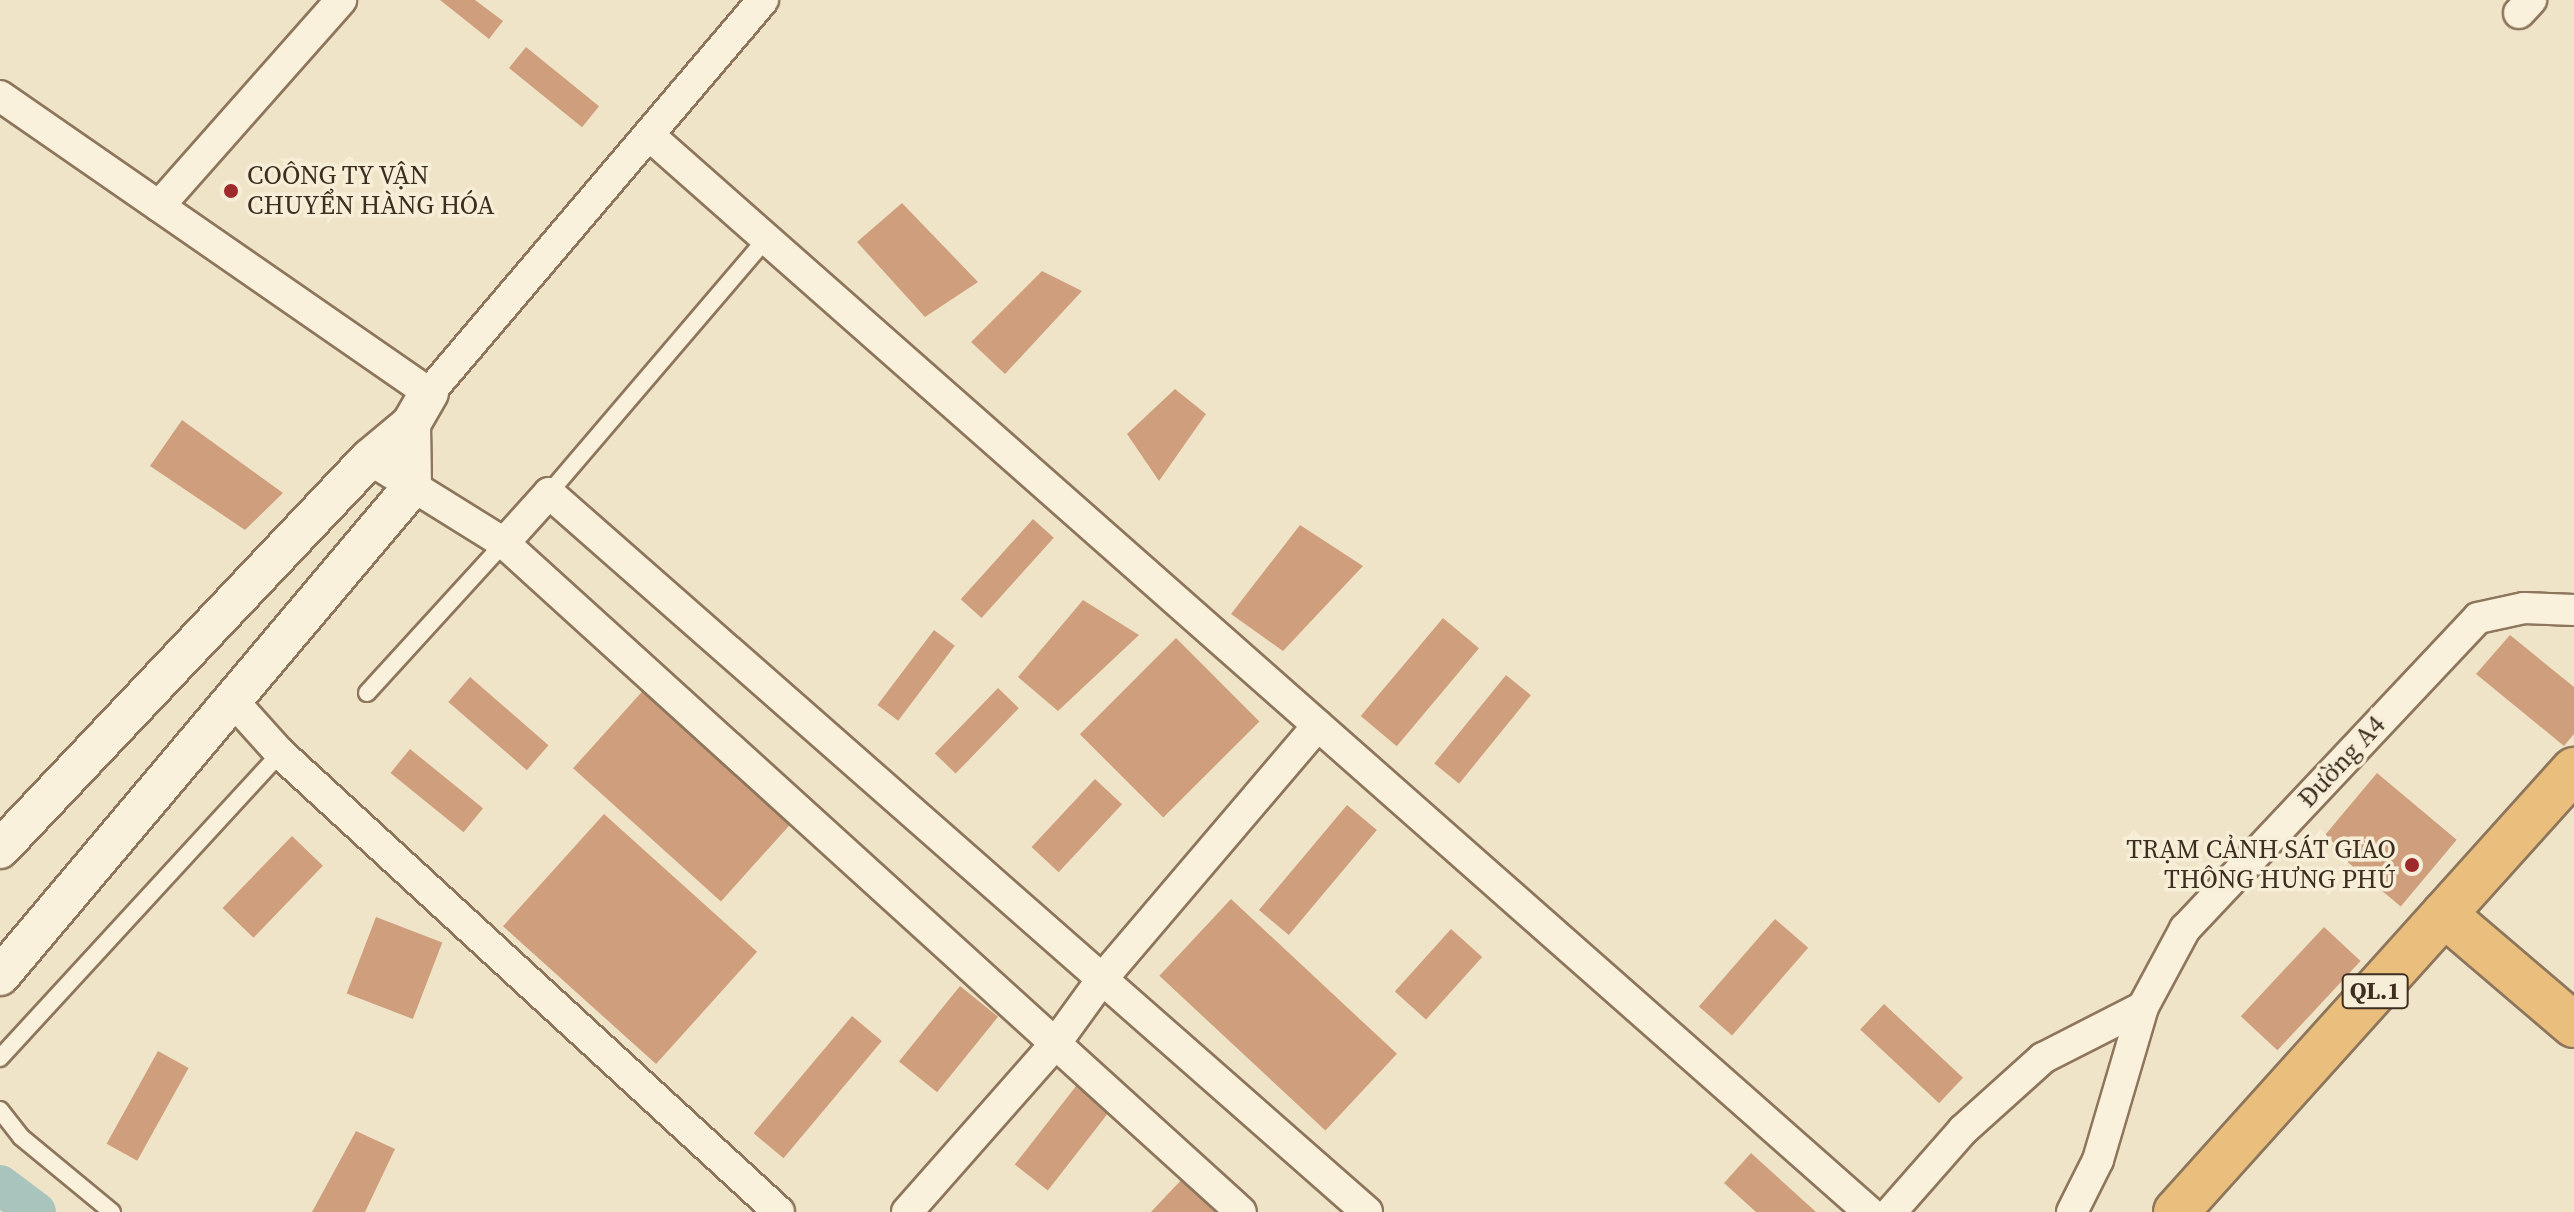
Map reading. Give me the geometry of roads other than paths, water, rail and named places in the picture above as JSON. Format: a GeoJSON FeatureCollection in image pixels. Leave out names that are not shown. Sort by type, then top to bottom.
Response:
{"type":"FeatureCollection","features":[{"type":"Feature","properties":{"kind":"highway","name":"QL.1"},"geometry":{"type":"LineString","coordinates":[[2176,1212],[2574,770]]}},
{"type":"Feature","properties":{"kind":"highway"},"geometry":{"type":"LineString","coordinates":[[2444,914],[2574,1025]]}},
{"type":"Feature","properties":{"kind":"street"},"geometry":{"type":"LineString","coordinates":[[159,206],[341,0]]}},
{"type":"Feature","properties":{"kind":"street"},"geometry":{"type":"LineString","coordinates":[[0,849],[420,408],[763,0]]}},
{"type":"Feature","properties":{"kind":"street"},"geometry":{"type":"LineString","coordinates":[[0,96],[159,206],[420,408]]}},
{"type":"Feature","properties":{"kind":"street"},"geometry":{"type":"LineString","coordinates":[[650,136],[1869,1212]]}},
{"type":"Feature","properties":{"kind":"street"},"geometry":{"type":"LineString","coordinates":[[0,976],[234,702],[412,487],[420,408]]}},
{"type":"Feature","properties":{"kind":"street"},"geometry":{"type":"LineString","coordinates":[[369,459],[504,543],[1241,1212]]}},
{"type":"Feature","properties":{"kind":"street"},"geometry":{"type":"LineString","coordinates":[[504,543],[549,493],[1367,1212]]}},
{"type":"Feature","properties":{"kind":"street","name":"Đường A4"},"geometry":{"type":"LineString","coordinates":[[2072,1212],[2098,1160],[2143,1007],[2185,929],[2478,618],[2524,608],[2574,610]]}},
{"type":"Feature","properties":{"kind":"street"},"geometry":{"type":"LineString","coordinates":[[234,702],[280,753],[779,1212]]}},
{"type":"Feature","properties":{"kind":"street"},"geometry":{"type":"LineString","coordinates":[[907,1212],[1055,1044],[1102,979],[1318,725]]}},
{"type":"Feature","properties":{"kind":"street"},"geometry":{"type":"LineString","coordinates":[[1891,1212],[1963,1130],[2043,1058],[2143,1007]]}},
{"type":"Feature","properties":{"kind":"lane"},"geometry":{"type":"LineString","coordinates":[[549,493],[767,238]]}},
{"type":"Feature","properties":{"kind":"lane"},"geometry":{"type":"LineString","coordinates":[[367,693],[504,543]]}},
{"type":"Feature","properties":{"kind":"lane"},"geometry":{"type":"LineString","coordinates":[[0,1058],[280,753]]}},
{"type":"Feature","properties":{"kind":"lane"},"geometry":{"type":"LineString","coordinates":[[0,1110],[21,1137],[112,1212]]}},
{"type":"Feature","properties":{"kind":"waterway"},"geometry":{"type":"LineString","coordinates":[[0,1185],[36,1212]]}},
{"type":"Feature","properties":{"kind":"place","name":"COÔNG TY VẬN CHUYỂN HÀNG HÓA"},"geometry":{"type":"Point","coordinates":[231,191]}},
{"type":"Feature","properties":{"kind":"place","name":"TRẠM CẢNH SÁT GIAO THÔNG HƯNG PHÚ"},"geometry":{"type":"Point","coordinates":[2412,865]}}]}
